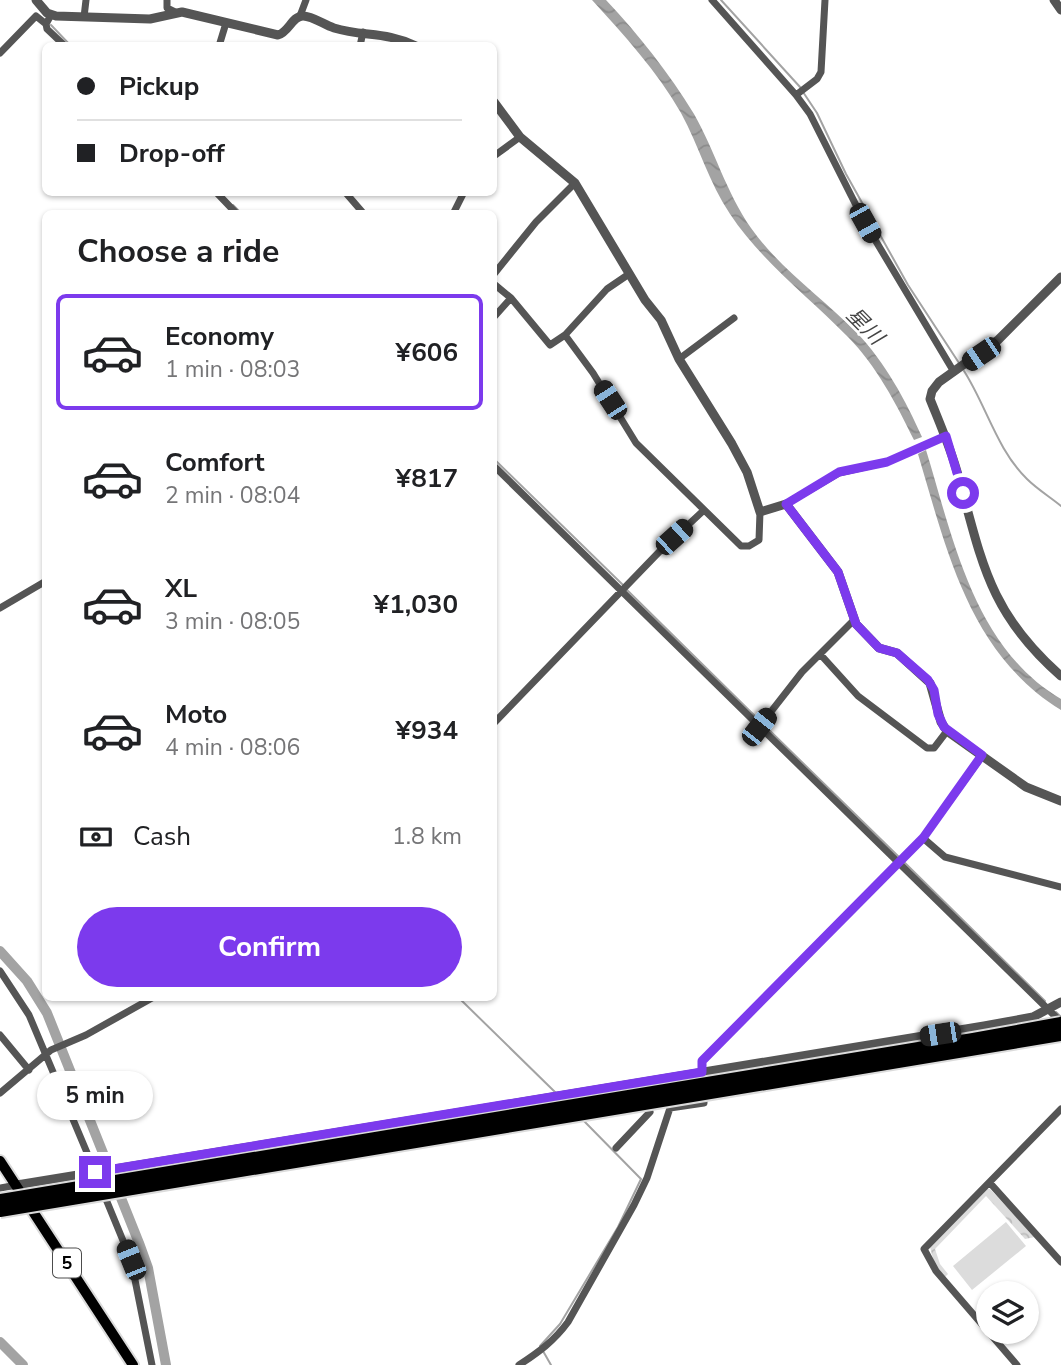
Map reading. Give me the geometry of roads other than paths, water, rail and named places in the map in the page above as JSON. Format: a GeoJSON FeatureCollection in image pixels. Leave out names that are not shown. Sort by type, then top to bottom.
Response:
{"type":"FeatureCollection","features":[{"type":"Feature","properties":{"kind":"highway"},"geometry":{"type":"LineString","coordinates":[[0,1200],[1061,1022]]}},
{"type":"Feature","properties":{"kind":"highway"},"geometry":{"type":"LineString","coordinates":[[0,1210],[1061,1035]]}},
{"type":"Feature","properties":{"kind":"main road","name":"5"},"geometry":{"type":"LineString","coordinates":[[0,1161],[133,1365]]}},
{"type":"Feature","properties":{"kind":"street"},"geometry":{"type":"LineString","coordinates":[[36,0],[48,19],[47,29],[61,42]]}},
{"type":"Feature","properties":{"kind":"street"},"geometry":{"type":"LineString","coordinates":[[83,17],[86,0]]}},
{"type":"Feature","properties":{"kind":"street"},"geometry":{"type":"LineString","coordinates":[[167,0],[167,8],[177,13]]}},
{"type":"Feature","properties":{"kind":"street"},"geometry":{"type":"LineString","coordinates":[[0,53],[36,16],[48,19],[150,19],[187,13],[278,35],[287,31],[300,16],[306,0]]}},
{"type":"Feature","properties":{"kind":"street"},"geometry":{"type":"LineString","coordinates":[[712,0],[801,92],[850,196],[896,278],[959,369]]}},
{"type":"Feature","properties":{"kind":"street"},"geometry":{"type":"LineString","coordinates":[[801,92],[821,72],[825,0]]}},
{"type":"Feature","properties":{"kind":"street"},"geometry":{"type":"LineString","coordinates":[[1054,0],[1061,10]]}},
{"type":"Feature","properties":{"kind":"street"},"geometry":{"type":"LineString","coordinates":[[300,16],[337,29],[388,35],[406,42]]}},
{"type":"Feature","properties":{"kind":"street"},"geometry":{"type":"LineString","coordinates":[[220,42],[226,23]]}},
{"type":"Feature","properties":{"kind":"street"},"geometry":{"type":"LineString","coordinates":[[361,42],[363,33]]}},
{"type":"Feature","properties":{"kind":"street"},"geometry":{"type":"LineString","coordinates":[[497,106],[520,137],[575,183],[645,300],[662,320],[679,359],[742,460],[760,512],[759,540],[746,547],[734,541],[636,443],[593,373],[565,335]]}},
{"type":"Feature","properties":{"kind":"street"},"geometry":{"type":"LineString","coordinates":[[497,154],[520,137]]}},
{"type":"Feature","properties":{"kind":"street"},"geometry":{"type":"LineString","coordinates":[[497,270],[536,222],[575,183]]}},
{"type":"Feature","properties":{"kind":"street"},"geometry":{"type":"LineString","coordinates":[[220,196],[233,210]]}},
{"type":"Feature","properties":{"kind":"street"},"geometry":{"type":"LineString","coordinates":[[348,196],[361,210]]}},
{"type":"Feature","properties":{"kind":"street"},"geometry":{"type":"LineString","coordinates":[[497,286],[511,298],[548,344],[565,335],[607,289],[629,274]]}},
{"type":"Feature","properties":{"kind":"street"},"geometry":{"type":"LineString","coordinates":[[1061,277],[998,340],[939,382],[930,395],[946,436],[979,556],[992,589],[1023,638],[1061,676]]}},
{"type":"Feature","properties":{"kind":"street"},"geometry":{"type":"LineString","coordinates":[[497,314],[511,298]]}},
{"type":"Feature","properties":{"kind":"street"},"geometry":{"type":"LineString","coordinates":[[679,359],[734,318]]}},
{"type":"Feature","properties":{"kind":"street"},"geometry":{"type":"LineString","coordinates":[[760,512],[786,504],[839,472],[887,462],[946,436]]}},
{"type":"Feature","properties":{"kind":"street"},"geometry":{"type":"LineString","coordinates":[[497,469],[1061,1022]]}},
{"type":"Feature","properties":{"kind":"street"},"geometry":{"type":"LineString","coordinates":[[786,504],[838,572],[854,620],[879,648],[897,653],[928,680],[934,690],[941,722],[947,730],[1031,790],[1061,802]]}},
{"type":"Feature","properties":{"kind":"street"},"geometry":{"type":"LineString","coordinates":[[497,720],[660,551],[704,511]]}},
{"type":"Feature","properties":{"kind":"street"},"geometry":{"type":"LineString","coordinates":[[0,608],[42,583]]}},
{"type":"Feature","properties":{"kind":"street"},"geometry":{"type":"LineString","coordinates":[[759,727],[802,672],[854,620]]}},
{"type":"Feature","properties":{"kind":"street"},"geometry":{"type":"LineString","coordinates":[[820,654],[858,696],[927,748],[934,748],[947,730]]}},
{"type":"Feature","properties":{"kind":"street"},"geometry":{"type":"LineString","coordinates":[[519,1365],[556,1339],[568,1322],[643,1187],[670,1108],[705,1103],[702,1061],[923,838],[982,755]]}},
{"type":"Feature","properties":{"kind":"street"},"geometry":{"type":"LineString","coordinates":[[923,838],[945,857],[1061,887]]}},
{"type":"Feature","properties":{"kind":"street"},"geometry":{"type":"LineString","coordinates":[[0,971],[26,1008],[48,1052],[131,1260],[152,1365]]}},
{"type":"Feature","properties":{"kind":"street"},"geometry":{"type":"LineString","coordinates":[[0,1093],[48,1052],[86,1035],[147,1001]]}},
{"type":"Feature","properties":{"kind":"street"},"geometry":{"type":"LineString","coordinates":[[0,1188],[995,1024],[1033,1017],[1061,1002]]}},
{"type":"Feature","properties":{"kind":"street"},"geometry":{"type":"LineString","coordinates":[[0,1035],[29,1070]]}},
{"type":"Feature","properties":{"kind":"street"},"geometry":{"type":"LineString","coordinates":[[1017,1365],[936,1271],[924,1249],[1061,1109]]}},
{"type":"Feature","properties":{"kind":"street"},"geometry":{"type":"LineString","coordinates":[[616,1148],[650,1112]]}},
{"type":"Feature","properties":{"kind":"street"},"geometry":{"type":"LineString","coordinates":[[990,1183],[1061,1262]]}},
{"type":"Feature","properties":{"kind":"water"},"geometry":{"type":"Polygon","coordinates":[[[592,0],[606,0],[664,69],[694,114],[734,200],[751,228],[775,257],[844,320],[877,356],[894,382],[922,437],[914,440],[885,386],[858,348],[756,248],[730,214],[672,98],[639,54],[592,0]]]}},
{"type":"Feature","properties":{"kind":"water"},"geometry":{"type":"Polygon","coordinates":[[[926,450],[958,554],[987,621],[1007,651],[1031,677],[1061,699],[1061,710],[1030,687],[1004,660],[983,630],[966,597],[940,527],[918,454],[926,450]]]}},
{"type":"Feature","properties":{"kind":"waterway"},"geometry":{"type":"LineString","coordinates":[[721,0],[800,87]]}},
{"type":"Feature","properties":{"kind":"waterway"},"geometry":{"type":"LineString","coordinates":[[51,25],[67,42]]}},
{"type":"Feature","properties":{"kind":"waterway"},"geometry":{"type":"LineString","coordinates":[[803,92],[817,113],[846,174],[908,285],[959,363]]}},
{"type":"Feature","properties":{"kind":"waterway"},"geometry":{"type":"LineString","coordinates":[[233,205],[238,210]]}},
{"type":"Feature","properties":{"kind":"waterway"},"geometry":{"type":"LineString","coordinates":[[964,371],[1008,455],[1031,483],[1061,506]]}},
{"type":"Feature","properties":{"kind":"waterway"},"geometry":{"type":"LineString","coordinates":[[497,462],[623,585]]}},
{"type":"Feature","properties":{"kind":"waterway"},"geometry":{"type":"LineString","coordinates":[[626,589],[760,721]]}},
{"type":"Feature","properties":{"kind":"waterway"},"geometry":{"type":"LineString","coordinates":[[764,725],[900,858]]}},
{"type":"Feature","properties":{"kind":"waterway"},"geometry":{"type":"LineString","coordinates":[[904,862],[1045,1001]]}},
{"type":"Feature","properties":{"kind":"waterway"},"geometry":{"type":"LineString","coordinates":[[0,951],[27,981],[47,1013],[148,1268],[166,1365]]}},
{"type":"Feature","properties":{"kind":"waterway"},"geometry":{"type":"LineString","coordinates":[[462,1001],[556,1093]]}},
{"type":"Feature","properties":{"kind":"waterway"},"geometry":{"type":"LineString","coordinates":[[1056,1012],[1061,1017]]}},
{"type":"Feature","properties":{"kind":"waterway"},"geometry":{"type":"LineString","coordinates":[[540,1346],[560,1324],[618,1227],[641,1179],[582,1119]]}},
{"type":"Feature","properties":{"kind":"waterway"},"geometry":{"type":"LineString","coordinates":[[0,1342],[23,1365]]}},
{"type":"Feature","properties":{"kind":"waterway"},"geometry":{"type":"LineString","coordinates":[[543,1351],[551,1365]]}},
{"type":"Feature","properties":{"kind":"water label","name":"星川"},"geometry":{"type":"Point","coordinates":[865,326]}}]}
